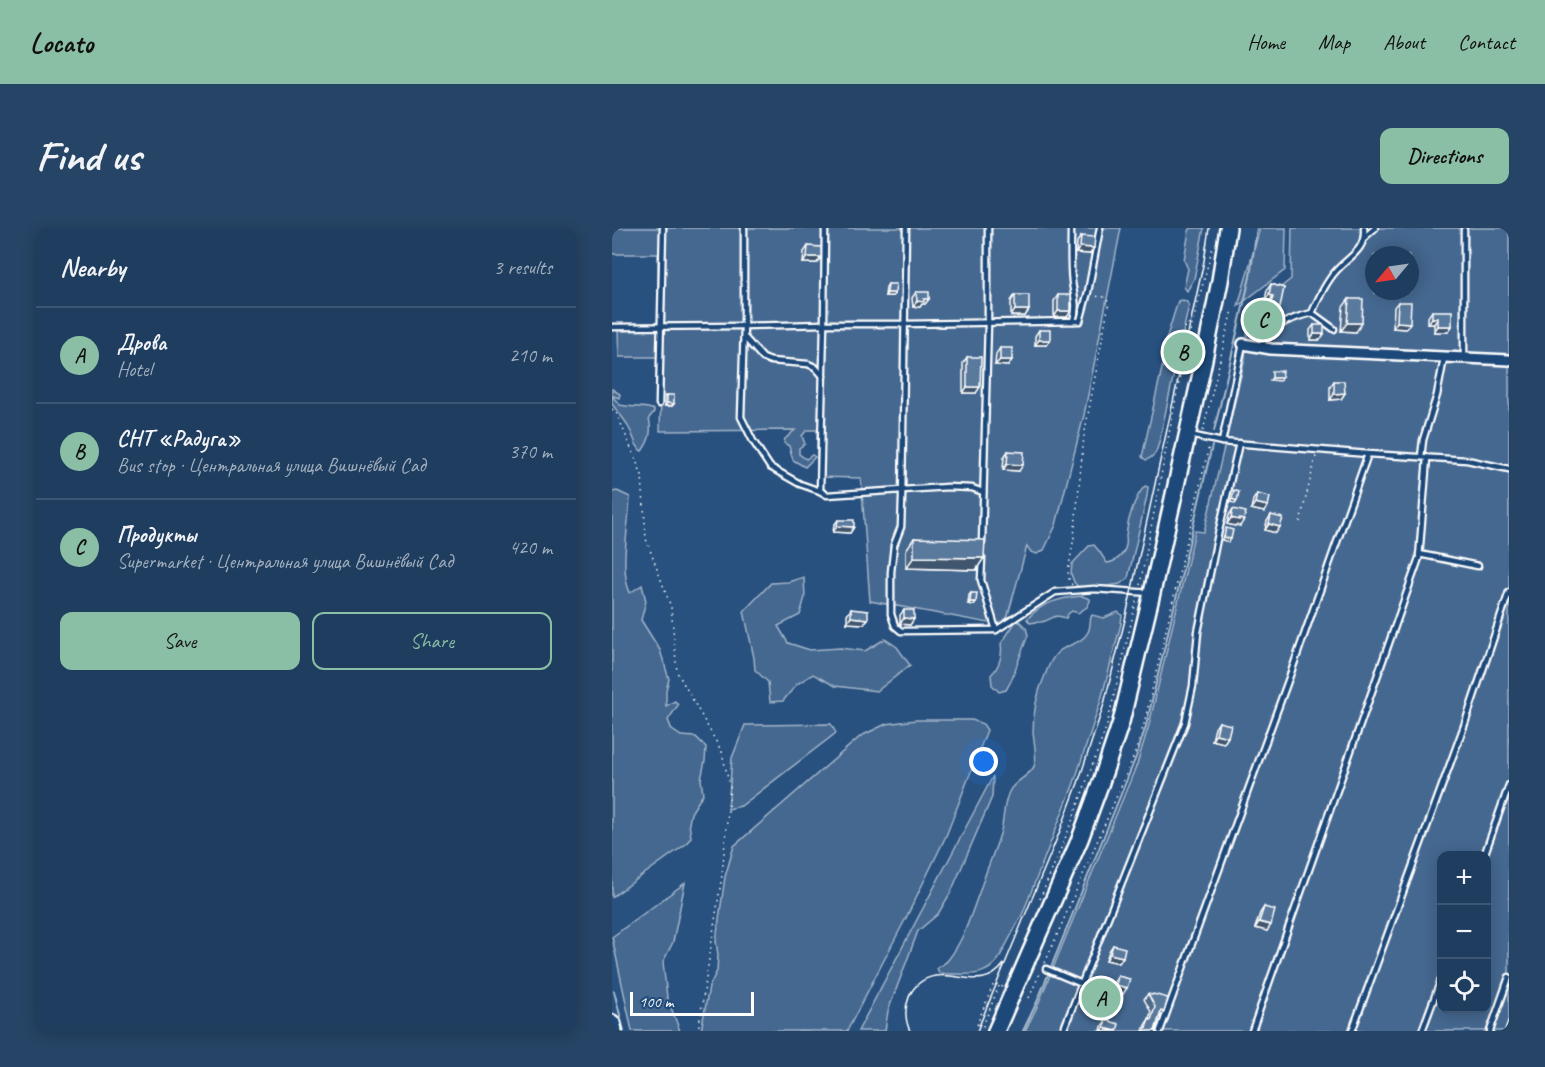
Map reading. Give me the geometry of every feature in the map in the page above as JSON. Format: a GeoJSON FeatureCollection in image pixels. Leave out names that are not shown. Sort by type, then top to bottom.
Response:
{"type":"FeatureCollection","features":[{"type":"Feature","properties":{"kind":"main road"},"geometry":{"type":"LineString","coordinates":[[989,1029],[1080,839],[1121,722],[1145,592],[1194,436],[1228,228]]}},
{"type":"Feature","properties":{"kind":"main road"},"geometry":{"type":"LineString","coordinates":[[612,1023],[614,1031]]}},
{"type":"Feature","properties":{"kind":"street"},"geometry":{"type":"LineString","coordinates":[[1244,344],[1271,349],[1509,360]]}},
{"type":"Feature","properties":{"kind":"lane"},"geometry":{"type":"LineString","coordinates":[[658,404],[663,228]]}},
{"type":"Feature","properties":{"kind":"lane"},"geometry":{"type":"LineString","coordinates":[[744,228],[741,417],[753,441],[773,469],[800,484],[832,496],[963,487],[983,492]]}},
{"type":"Feature","properties":{"kind":"lane"},"geometry":{"type":"LineString","coordinates":[[820,491],[825,228]]}},
{"type":"Feature","properties":{"kind":"lane"},"geometry":{"type":"LineString","coordinates":[[906,228],[901,526],[894,545],[891,572],[891,614],[895,626],[901,631],[996,630],[1055,592],[1095,590],[1145,592]]}},
{"type":"Feature","properties":{"kind":"lane"},"geometry":{"type":"LineString","coordinates":[[988,228],[988,323],[981,580],[996,630]]}},
{"type":"Feature","properties":{"kind":"lane"},"geometry":{"type":"LineString","coordinates":[[1071,228],[1072,285],[1075,294],[1072,321]]}},
{"type":"Feature","properties":{"kind":"lane"},"geometry":{"type":"LineString","coordinates":[[612,327],[1080,321],[1088,295],[1100,228]]}},
{"type":"Feature","properties":{"kind":"lane"},"geometry":{"type":"LineString","coordinates":[[1364,228],[1365,237]]}},
{"type":"Feature","properties":{"kind":"lane"},"geometry":{"type":"LineString","coordinates":[[1259,347],[1273,329],[1297,317],[1312,313],[1335,271],[1361,246],[1365,237],[1375,228]]}},
{"type":"Feature","properties":{"kind":"lane"},"geometry":{"type":"LineString","coordinates":[[1464,230],[1464,357]]}},
{"type":"Feature","properties":{"kind":"lane"},"geometry":{"type":"LineString","coordinates":[[1312,313],[1334,329]]}},
{"type":"Feature","properties":{"kind":"lane"},"geometry":{"type":"LineString","coordinates":[[743,337],[763,358],[771,361],[808,364],[823,375]]}},
{"type":"Feature","properties":{"kind":"lane"},"geometry":{"type":"LineString","coordinates":[[1222,442],[1244,344]]}},
{"type":"Feature","properties":{"kind":"lane"},"geometry":{"type":"LineString","coordinates":[[1252,1031],[1419,558],[1423,440],[1437,395],[1445,357]]}},
{"type":"Feature","properties":{"kind":"lane"},"geometry":{"type":"LineString","coordinates":[[1194,436],[1222,442],[1467,460],[1509,469]]}},
{"type":"Feature","properties":{"kind":"lane"},"geometry":{"type":"LineString","coordinates":[[1064,1031],[1185,723],[1193,686],[1200,620],[1239,443]]}},
{"type":"Feature","properties":{"kind":"lane"},"geometry":{"type":"LineString","coordinates":[[1160,1031],[1368,454]]}},
{"type":"Feature","properties":{"kind":"lane"},"geometry":{"type":"LineString","coordinates":[[1419,554],[1478,566]]}},
{"type":"Feature","properties":{"kind":"lane"},"geometry":{"type":"LineString","coordinates":[[1352,1031],[1460,737],[1509,592]]}},
{"type":"Feature","properties":{"kind":"lane"},"geometry":{"type":"LineString","coordinates":[[1485,851],[1509,785]]}},
{"type":"Feature","properties":{"kind":"lane"},"geometry":{"type":"LineString","coordinates":[[1046,969],[1082,984]]}},
{"type":"Feature","properties":{"kind":"lane"},"geometry":{"type":"LineString","coordinates":[[1490,1031],[1509,977]]}},
{"type":"Feature","properties":{"kind":"lane"},"geometry":{"type":"LineString","coordinates":[[1422,1031],[1437,990]]}},
{"type":"Feature","properties":{"kind":"path"},"geometry":{"type":"LineString","coordinates":[[1040,900],[1107,725],[1145,592],[1180,377],[1213,248]]}},
{"type":"Feature","properties":{"kind":"path"},"geometry":{"type":"LineString","coordinates":[[1076,591],[1069,579],[1070,560],[1084,435],[1108,303],[1105,297],[1088,295]]}},
{"type":"Feature","properties":{"kind":"path"},"geometry":{"type":"LineString","coordinates":[[1194,436],[1232,310]]}},
{"type":"Feature","properties":{"kind":"path"},"geometry":{"type":"LineString","coordinates":[[1180,377],[1175,376],[1186,324],[1192,325]]}},
{"type":"Feature","properties":{"kind":"path"},"geometry":{"type":"LineString","coordinates":[[612,409],[617,414],[642,475],[646,539],[671,607],[677,672],[722,752],[730,788],[722,875],[698,1031]]}},
{"type":"Feature","properties":{"kind":"path"},"geometry":{"type":"LineString","coordinates":[[1300,522],[1317,450]]}},
{"type":"Feature","properties":{"kind":"path"},"geometry":{"type":"LineString","coordinates":[[999,986],[989,1029],[977,1024],[994,983],[1004,988]]}},
{"type":"Feature","properties":{"kind":"shaded area"},"geometry":{"type":"Polygon","coordinates":[[[612,228],[1121,228],[1084,415],[1056,525],[1044,550],[1037,554],[1031,552],[1027,546],[1005,626],[870,601],[861,478],[817,477],[817,430],[807,430],[802,436],[805,444],[799,448],[799,454],[806,459],[812,455],[815,457],[805,467],[793,460],[789,446],[784,443],[785,439],[795,430],[660,431],[662,357],[619,357],[618,331],[658,329],[658,254],[612,254],[612,228]]]}},
{"type":"Feature","properties":{"kind":"shaded area"},"geometry":{"type":"Polygon","coordinates":[[[1191,228],[1204,228],[1194,279],[1187,291],[1184,287],[1188,269],[1184,260],[1191,228]]]}},
{"type":"Feature","properties":{"kind":"shaded area"},"geometry":{"type":"Polygon","coordinates":[[[1260,228],[1286,228],[1285,270],[1238,306],[1260,228]]]}},
{"type":"Feature","properties":{"kind":"shaded area"},"geometry":{"type":"Polygon","coordinates":[[[1292,228],[1509,228],[1509,1031],[1025,1031],[1137,764],[1149,725],[1195,531],[1204,532],[1245,359],[1249,313],[1291,279],[1292,228]]]}},
{"type":"Feature","properties":{"kind":"shaded area"},"geometry":{"type":"Polygon","coordinates":[[[1182,300],[1189,305],[1159,442],[1153,456],[1146,460],[1142,457],[1165,355],[1165,343],[1178,301],[1182,300]]]}},
{"type":"Feature","properties":{"kind":"shaded area"},"geometry":{"type":"Polygon","coordinates":[[[612,389],[620,394],[619,398],[613,397],[620,405],[654,410],[649,418],[649,439],[642,451],[625,421],[612,404],[612,389]]]}},
{"type":"Feature","properties":{"kind":"shaded area"},"geometry":{"type":"Polygon","coordinates":[[[1145,486],[1148,487],[1147,496],[1128,578],[1120,584],[1108,586],[1077,586],[1071,574],[1072,564],[1089,546],[1094,545],[1107,563],[1121,555],[1126,545],[1132,509],[1145,486]]]}},
{"type":"Feature","properties":{"kind":"shaded area"},"geometry":{"type":"Polygon","coordinates":[[[617,491],[630,497],[625,559],[627,583],[630,593],[642,585],[646,601],[641,620],[660,650],[669,679],[666,706],[675,701],[678,705],[668,720],[672,730],[681,736],[696,737],[706,747],[701,779],[703,794],[691,813],[689,823],[691,837],[686,844],[612,897],[612,492],[617,491]]]}},
{"type":"Feature","properties":{"kind":"shaded area"},"geometry":{"type":"Polygon","coordinates":[[[804,577],[805,597],[800,615],[778,626],[788,643],[810,650],[840,648],[865,651],[885,639],[897,647],[910,665],[877,691],[835,686],[813,674],[797,684],[783,701],[770,702],[768,682],[755,670],[744,611],[771,583],[788,582],[804,577]]]}},
{"type":"Feature","properties":{"kind":"shaded area"},"geometry":{"type":"Polygon","coordinates":[[[1082,596],[1090,601],[1087,607],[1078,613],[1072,611],[1066,618],[1055,617],[1041,622],[1030,623],[1027,619],[1052,602],[1082,596]]]}},
{"type":"Feature","properties":{"kind":"shaded area"},"geometry":{"type":"Polygon","coordinates":[[[1118,612],[1122,615],[1121,624],[1101,700],[1074,783],[1022,915],[998,960],[990,968],[975,974],[939,973],[937,968],[954,952],[970,917],[1000,834],[1007,795],[1035,764],[1033,733],[1035,711],[1050,662],[1058,652],[1085,636],[1089,630],[1092,615],[1104,618],[1118,612]]]}},
{"type":"Feature","properties":{"kind":"shaded area"},"geometry":{"type":"Polygon","coordinates":[[[1016,621],[1026,628],[1028,635],[1011,681],[1006,690],[999,692],[992,685],[991,675],[1000,661],[1001,644],[1016,621]]]}},
{"type":"Feature","properties":{"kind":"shaded area"},"geometry":{"type":"Polygon","coordinates":[[[916,720],[972,720],[983,724],[987,730],[946,836],[847,1031],[701,1031],[709,987],[717,971],[716,941],[725,877],[734,846],[861,736],[886,724],[916,720]]]}},
{"type":"Feature","properties":{"kind":"shaded area"},"geometry":{"type":"Polygon","coordinates":[[[831,724],[836,733],[741,806],[728,809],[732,758],[745,725],[831,724]]]}},
{"type":"Feature","properties":{"kind":"shaded area"},"geometry":{"type":"Polygon","coordinates":[[[993,776],[992,797],[951,892],[938,914],[918,931],[888,1011],[885,1031],[858,1031],[993,776]]]}},
{"type":"Feature","properties":{"kind":"shaded area"},"geometry":{"type":"Polygon","coordinates":[[[685,883],[673,942],[663,962],[667,997],[680,1031],[632,1031],[612,937],[685,883]]]}},
{"type":"Feature","properties":{"kind":"building"},"geometry":{"type":"Polygon","coordinates":[[[1081,236],[1095,237],[1094,248],[1080,247],[1081,236]]]}},
{"type":"Feature","properties":{"kind":"building"},"geometry":{"type":"Polygon","coordinates":[[[808,246],[821,247],[821,257],[807,257],[808,246]]]}},
{"type":"Feature","properties":{"kind":"building"},"geometry":{"type":"Polygon","coordinates":[[[888,284],[896,284],[895,293],[887,293],[888,284]]]}},
{"type":"Feature","properties":{"kind":"building"},"geometry":{"type":"Polygon","coordinates":[[[1271,284],[1284,288],[1279,312],[1273,323],[1258,319],[1261,306],[1270,309],[1273,296],[1269,295],[1271,284]]]}},
{"type":"Feature","properties":{"kind":"building"},"geometry":{"type":"Polygon","coordinates":[[[916,292],[929,292],[929,299],[924,299],[924,302],[917,301],[916,292]]]}},
{"type":"Feature","properties":{"kind":"building"},"geometry":{"type":"Polygon","coordinates":[[[1015,295],[1029,295],[1029,310],[1015,310],[1015,295]]]}},
{"type":"Feature","properties":{"kind":"building"},"geometry":{"type":"Polygon","coordinates":[[[1058,295],[1071,295],[1071,311],[1058,311],[1058,295]]]}},
{"type":"Feature","properties":{"kind":"building"},"geometry":{"type":"Polygon","coordinates":[[[1349,299],[1363,299],[1362,323],[1347,323],[1349,299]]]}},
{"type":"Feature","properties":{"kind":"building"},"geometry":{"type":"Polygon","coordinates":[[[1398,302],[1411,302],[1410,323],[1397,322],[1398,302]]]}},
{"type":"Feature","properties":{"kind":"building"},"geometry":{"type":"Polygon","coordinates":[[[1432,311],[1452,311],[1452,326],[1438,326],[1438,318],[1432,318],[1432,311]]]}},
{"type":"Feature","properties":{"kind":"building"},"geometry":{"type":"Polygon","coordinates":[[[1314,325],[1324,325],[1324,334],[1314,334],[1314,325]]]}},
{"type":"Feature","properties":{"kind":"building"},"geometry":{"type":"Polygon","coordinates":[[[1039,330],[1050,330],[1050,340],[1039,340],[1039,330]]]}},
{"type":"Feature","properties":{"kind":"building"},"geometry":{"type":"Polygon","coordinates":[[[1000,348],[1012,348],[1012,360],[1000,360],[1000,348]]]}},
{"type":"Feature","properties":{"kind":"building"},"geometry":{"type":"Polygon","coordinates":[[[967,357],[981,357],[980,387],[967,387],[967,357]]]}},
{"type":"Feature","properties":{"kind":"building"},"geometry":{"type":"Polygon","coordinates":[[[1272,371],[1283,371],[1282,378],[1272,378],[1272,371]]]}},
{"type":"Feature","properties":{"kind":"building"},"geometry":{"type":"Polygon","coordinates":[[[1334,381],[1344,381],[1345,393],[1334,394],[1334,381]]]}},
{"type":"Feature","properties":{"kind":"building"},"geometry":{"type":"Polygon","coordinates":[[[667,395],[674,395],[674,404],[667,403],[667,395]]]}},
{"type":"Feature","properties":{"kind":"building"},"geometry":{"type":"Polygon","coordinates":[[[1008,451],[1024,452],[1023,465],[1007,464],[1008,451]]]}},
{"type":"Feature","properties":{"kind":"building"},"geometry":{"type":"Polygon","coordinates":[[[1234,490],[1239,492],[1237,501],[1232,499],[1234,490]]]}},
{"type":"Feature","properties":{"kind":"building"},"geometry":{"type":"Polygon","coordinates":[[[1257,494],[1270,497],[1268,506],[1255,503],[1257,494]]]}},
{"type":"Feature","properties":{"kind":"building"},"geometry":{"type":"Polygon","coordinates":[[[1233,509],[1246,512],[1244,520],[1231,518],[1233,509]]]}},
{"type":"Feature","properties":{"kind":"building"},"geometry":{"type":"Polygon","coordinates":[[[1271,515],[1283,518],[1280,527],[1269,524],[1271,515]]]}},
{"type":"Feature","properties":{"kind":"building"},"geometry":{"type":"Polygon","coordinates":[[[838,520],[854,520],[854,527],[837,526],[838,520]]]}},
{"type":"Feature","properties":{"kind":"building"},"geometry":{"type":"Polygon","coordinates":[[[1226,528],[1233,530],[1231,539],[1224,537],[1226,528]]]}},
{"type":"Feature","properties":{"kind":"building"},"geometry":{"type":"Polygon","coordinates":[[[914,538],[985,540],[984,558],[914,557],[914,538]]]}},
{"type":"Feature","properties":{"kind":"building"},"geometry":{"type":"Polygon","coordinates":[[[971,593],[977,593],[976,602],[970,602],[971,593]]]}},
{"type":"Feature","properties":{"kind":"building"},"geometry":{"type":"Polygon","coordinates":[[[851,609],[868,611],[868,619],[851,617],[851,609]]]}},
{"type":"Feature","properties":{"kind":"building"},"geometry":{"type":"Polygon","coordinates":[[[904,610],[914,610],[914,619],[904,618],[904,610]]]}},
{"type":"Feature","properties":{"kind":"building"},"geometry":{"type":"Polygon","coordinates":[[[1219,722],[1231,725],[1228,737],[1216,734],[1219,722]]]}},
{"type":"Feature","properties":{"kind":"building"},"geometry":{"type":"Polygon","coordinates":[[[1264,907],[1275,910],[1271,925],[1259,922],[1264,907]]]}},
{"type":"Feature","properties":{"kind":"building"},"geometry":{"type":"Polygon","coordinates":[[[1113,945],[1125,948],[1123,957],[1110,954],[1113,945]]]}},
{"type":"Feature","properties":{"kind":"building"},"geometry":{"type":"Polygon","coordinates":[[[1118,976],[1130,979],[1127,988],[1116,985],[1118,976]]]}},
{"type":"Feature","properties":{"kind":"building"},"geometry":{"type":"Polygon","coordinates":[[[1091,983],[1101,986],[1098,995],[1088,992],[1091,983]]]}},
{"type":"Feature","properties":{"kind":"building"},"geometry":{"type":"Polygon","coordinates":[[[1148,994],[1168,998],[1155,1031],[1145,1031],[1155,1007],[1148,994]]]}},
{"type":"Feature","properties":{"kind":"building"},"geometry":{"type":"Polygon","coordinates":[[[1106,1020],[1119,1024],[1117,1031],[1104,1028],[1106,1020]]]}},
{"type":"Feature","properties":{"kind":"waterway"},"geometry":{"type":"LineString","coordinates":[[1214,431],[1250,277],[1257,228]]}},
{"type":"Feature","properties":{"kind":"waterway"},"geometry":{"type":"LineString","coordinates":[[1023,1031],[1037,1002],[1136,757],[1146,726],[1212,446]]}},
{"type":"Feature","properties":{"kind":"waterway"},"geometry":{"type":"LineString","coordinates":[[614,991],[624,1031]]}},
{"type":"Feature","properties":{"kind":"tram line"},"geometry":{"type":"LineString","coordinates":[[977,1031],[1060,831],[1104,704],[1126,616],[1204,261],[1209,228]]}},
{"type":"Feature","properties":{"kind":"tram line"},"geometry":{"type":"LineString","coordinates":[[910,1031],[906,1014],[909,997],[913,990],[926,979],[944,975],[980,979],[988,977],[1004,964]]}},
{"type":"Feature","properties":{"kind":"place","name":"Продукты"},"geometry":{"type":"Point","coordinates":[1263,320]}},
{"type":"Feature","properties":{"kind":"place","name":"СНТ «Радуга»"},"geometry":{"type":"Point","coordinates":[1183,352]}},
{"type":"Feature","properties":{"kind":"place","name":"Дрова"},"geometry":{"type":"Point","coordinates":[1101,998]}}]}
